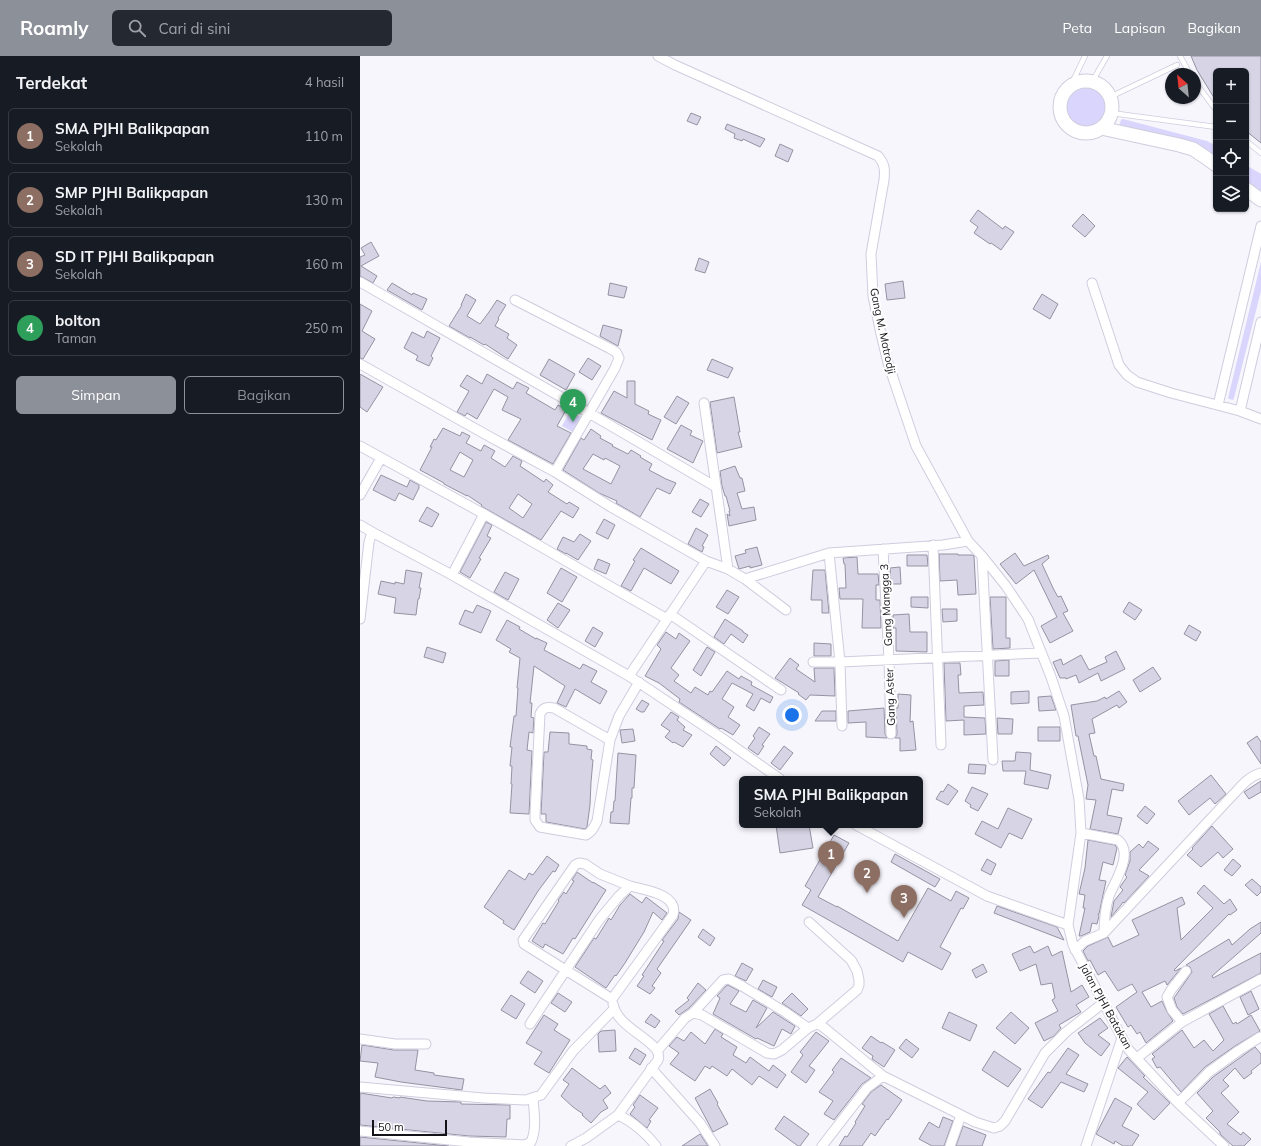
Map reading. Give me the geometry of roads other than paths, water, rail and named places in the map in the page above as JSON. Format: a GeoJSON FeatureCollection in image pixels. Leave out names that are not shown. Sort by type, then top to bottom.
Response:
{"type":"FeatureCollection","features":[{"type":"Feature","properties":{"kind":"street","name":"Gang M. Matrodji"},"geometry":{"type":"LineString","coordinates":[[658,56],[878,156],[882,160],[885,168],[884,180],[871,254],[873,296],[888,363],[916,446],[968,542]]}},
{"type":"Feature","properties":{"kind":"street"},"geometry":{"type":"LineString","coordinates":[[1078,82],[1092,82],[1100,85],[1106,90],[1112,105],[1111,113],[1101,128],[1093,132],[1079,132],[1070,127],[1063,120],[1060,111],[1060,104],[1066,90],[1072,85],[1078,82]]}},
{"type":"Feature","properties":{"kind":"street"},"geometry":{"type":"LineString","coordinates":[[1101,128],[1193,149],[1205,156],[1213,163]]}},
{"type":"Feature","properties":{"kind":"street"},"geometry":{"type":"LineString","coordinates":[[1249,191],[1261,200]]}},
{"type":"Feature","properties":{"kind":"street"},"geometry":{"type":"LineString","coordinates":[[1218,405],[1261,226]]}},
{"type":"Feature","properties":{"kind":"street"},"geometry":{"type":"LineString","coordinates":[[360,282],[716,486]]}},
{"type":"Feature","properties":{"kind":"street"},"geometry":{"type":"LineString","coordinates":[[1092,283],[1119,365],[1127,375],[1137,382],[1171,393],[1240,411],[1261,419]]}},
{"type":"Feature","properties":{"kind":"street"},"geometry":{"type":"LineString","coordinates":[[516,300],[616,352],[619,358],[615,368],[555,472]]}},
{"type":"Feature","properties":{"kind":"street"},"geometry":{"type":"LineString","coordinates":[[1240,411],[1261,322]]}},
{"type":"Feature","properties":{"kind":"street"},"geometry":{"type":"LineString","coordinates":[[360,364],[555,472],[611,507],[706,561],[728,569],[746,578],[786,610]]}},
{"type":"Feature","properties":{"kind":"street"},"geometry":{"type":"LineString","coordinates":[[704,403],[728,569]]}},
{"type":"Feature","properties":{"kind":"street"},"geometry":{"type":"LineString","coordinates":[[360,446],[668,616],[781,690]]}},
{"type":"Feature","properties":{"kind":"street"},"geometry":{"type":"LineString","coordinates":[[360,495],[381,458]]}},
{"type":"Feature","properties":{"kind":"street"},"geometry":{"type":"LineString","coordinates":[[452,575],[484,514]]}},
{"type":"Feature","properties":{"kind":"street"},"geometry":{"type":"LineString","coordinates":[[360,525],[452,575],[639,682],[776,776]]}},
{"type":"Feature","properties":{"kind":"street"},"geometry":{"type":"LineString","coordinates":[[360,618],[369,542],[372,532]]}},
{"type":"Feature","properties":{"kind":"street"},"geometry":{"type":"LineString","coordinates":[[746,578],[829,553],[968,542],[982,556],[1006,586],[1028,619],[1036,636],[1064,716],[1079,799],[1081,833],[1068,925],[987,896],[862,828]]}},
{"type":"Feature","properties":{"kind":"street"},"geometry":{"type":"LineString","coordinates":[[933,545],[941,745]]}},
{"type":"Feature","properties":{"kind":"street","name":"Gang Mangga 3"},"geometry":{"type":"LineString","coordinates":[[883,549],[889,660]]}},
{"type":"Feature","properties":{"kind":"street"},"geometry":{"type":"LineString","coordinates":[[829,553],[840,662],[842,726]]}},
{"type":"Feature","properties":{"kind":"street"},"geometry":{"type":"LineString","coordinates":[[982,556],[993,760]]}},
{"type":"Feature","properties":{"kind":"street"},"geometry":{"type":"LineString","coordinates":[[629,676],[706,561]]}},
{"type":"Feature","properties":{"kind":"street"},"geometry":{"type":"LineString","coordinates":[[813,662],[1041,653]]}},
{"type":"Feature","properties":{"kind":"street","name":"Gang Aster"},"geometry":{"type":"LineString","coordinates":[[889,660],[891,734]]}},
{"type":"Feature","properties":{"kind":"street"},"geometry":{"type":"LineString","coordinates":[[610,740],[554,708],[546,707],[542,710],[540,714],[535,815],[535,820],[540,827],[586,835],[590,834],[597,821],[610,740],[619,716],[639,682]]}},
{"type":"Feature","properties":{"kind":"street"},"geometry":{"type":"LineString","coordinates":[[1075,950],[1085,941],[1104,933],[1248,779],[1261,773]]}},
{"type":"Feature","properties":{"kind":"street"},"geometry":{"type":"LineString","coordinates":[[1081,833],[1118,840],[1122,843],[1124,848],[1123,861],[1119,876],[1109,896],[1104,918],[1104,933]]}},
{"type":"Feature","properties":{"kind":"street"},"geometry":{"type":"LineString","coordinates":[[571,1146],[586,1138],[618,1115],[658,1060],[659,1055],[657,1051],[645,1038],[622,1021],[614,1009],[612,998],[673,915],[674,910],[673,905],[661,894],[630,886],[600,874],[585,864],[579,863],[575,865],[523,940],[524,944],[612,998]]}},
{"type":"Feature","properties":{"kind":"street"},"geometry":{"type":"LineString","coordinates":[[530,1024],[599,920],[619,896],[630,886]]}},
{"type":"Feature","properties":{"kind":"street"},"geometry":{"type":"LineString","coordinates":[[693,1013],[702,1015],[767,1052],[774,1054],[782,1050],[808,1028],[817,1024],[857,990],[859,980],[857,971],[851,960],[809,922]]}},
{"type":"Feature","properties":{"kind":"street","name":"Jalan PJHI Batakan"},"geometry":{"type":"LineString","coordinates":[[1068,925],[1075,950],[1128,1048],[1178,1103],[1224,1146]]}},
{"type":"Feature","properties":{"kind":"street"},"geometry":{"type":"LineString","coordinates":[[1182,1022],[1172,1010],[1167,997],[1186,970]]}},
{"type":"Feature","properties":{"kind":"street"},"geometry":{"type":"LineString","coordinates":[[1137,1058],[1182,1022],[1261,979]]}},
{"type":"Feature","properties":{"kind":"street"},"geometry":{"type":"LineString","coordinates":[[657,1051],[685,1018],[693,1013],[723,980],[729,980],[785,1012],[808,1028]]}},
{"type":"Feature","properties":{"kind":"street"},"geometry":{"type":"LineString","coordinates":[[817,1024],[822,1026],[883,1076],[974,1122],[994,1128],[1000,1126],[1005,1121],[1045,1053],[1066,1032],[1103,1003]]}},
{"type":"Feature","properties":{"kind":"street"},"geometry":{"type":"LineString","coordinates":[[360,1088],[483,1098],[526,1100],[533,1098],[541,1095],[573,1051],[614,1009]]}},
{"type":"Feature","properties":{"kind":"street"},"geometry":{"type":"LineString","coordinates":[[1178,1103],[1209,1072],[1260,1037]]}},
{"type":"Feature","properties":{"kind":"street"},"geometry":{"type":"LineString","coordinates":[[1086,1146],[1122,1038]]}},
{"type":"Feature","properties":{"kind":"street"},"geometry":{"type":"LineString","coordinates":[[360,1049],[360,1040],[395,1044],[426,1044]]}},
{"type":"Feature","properties":{"kind":"street"},"geometry":{"type":"LineString","coordinates":[[651,1068],[700,1123],[715,1146]]}},
{"type":"Feature","properties":{"kind":"street"},"geometry":{"type":"LineString","coordinates":[[822,1146],[867,1088],[883,1076]]}},
{"type":"Feature","properties":{"kind":"street"},"geometry":{"type":"LineString","coordinates":[[360,1131],[525,1146],[532,1142],[534,1133],[533,1098]]}},
{"type":"Feature","properties":{"kind":"street"},"geometry":{"type":"LineString","coordinates":[[618,1115],[640,1130],[656,1146]]}},
{"type":"Feature","properties":{"kind":"street"},"geometry":{"type":"LineString","coordinates":[[950,1146],[960,1115]]}},
{"type":"Feature","properties":{"kind":"lane"},"geometry":{"type":"LineString","coordinates":[[1072,85],[1085,56]]}},
{"type":"Feature","properties":{"kind":"lane"},"geometry":{"type":"LineString","coordinates":[[1092,82],[1107,56]]}},
{"type":"Feature","properties":{"kind":"lane"},"geometry":{"type":"LineString","coordinates":[[1180,56],[1187,68]]}},
{"type":"Feature","properties":{"kind":"lane"},"geometry":{"type":"LineString","coordinates":[[1110,97],[1177,65]]}},
{"type":"Feature","properties":{"kind":"lane"},"geometry":{"type":"LineString","coordinates":[[1201,90],[1213,106]]}},
{"type":"Feature","properties":{"kind":"lane"},"geometry":{"type":"LineString","coordinates":[[1111,113],[1213,127]]}},
{"type":"Feature","properties":{"kind":"lane"},"geometry":{"type":"LineString","coordinates":[[1249,143],[1261,153]]}},
{"type":"Feature","properties":{"kind":"place","name":"bolton"},"geometry":{"type":"Point","coordinates":[573,422]}},
{"type":"Feature","properties":{"kind":"place","name":"SMA PJHI Balikpapan"},"geometry":{"type":"Point","coordinates":[831,874]}},
{"type":"Feature","properties":{"kind":"place","name":"SMP PJHI Balikpapan"},"geometry":{"type":"Point","coordinates":[867,893]}},
{"type":"Feature","properties":{"kind":"place","name":"SD IT PJHI Balikpapan"},"geometry":{"type":"Point","coordinates":[904,918]}}]}
